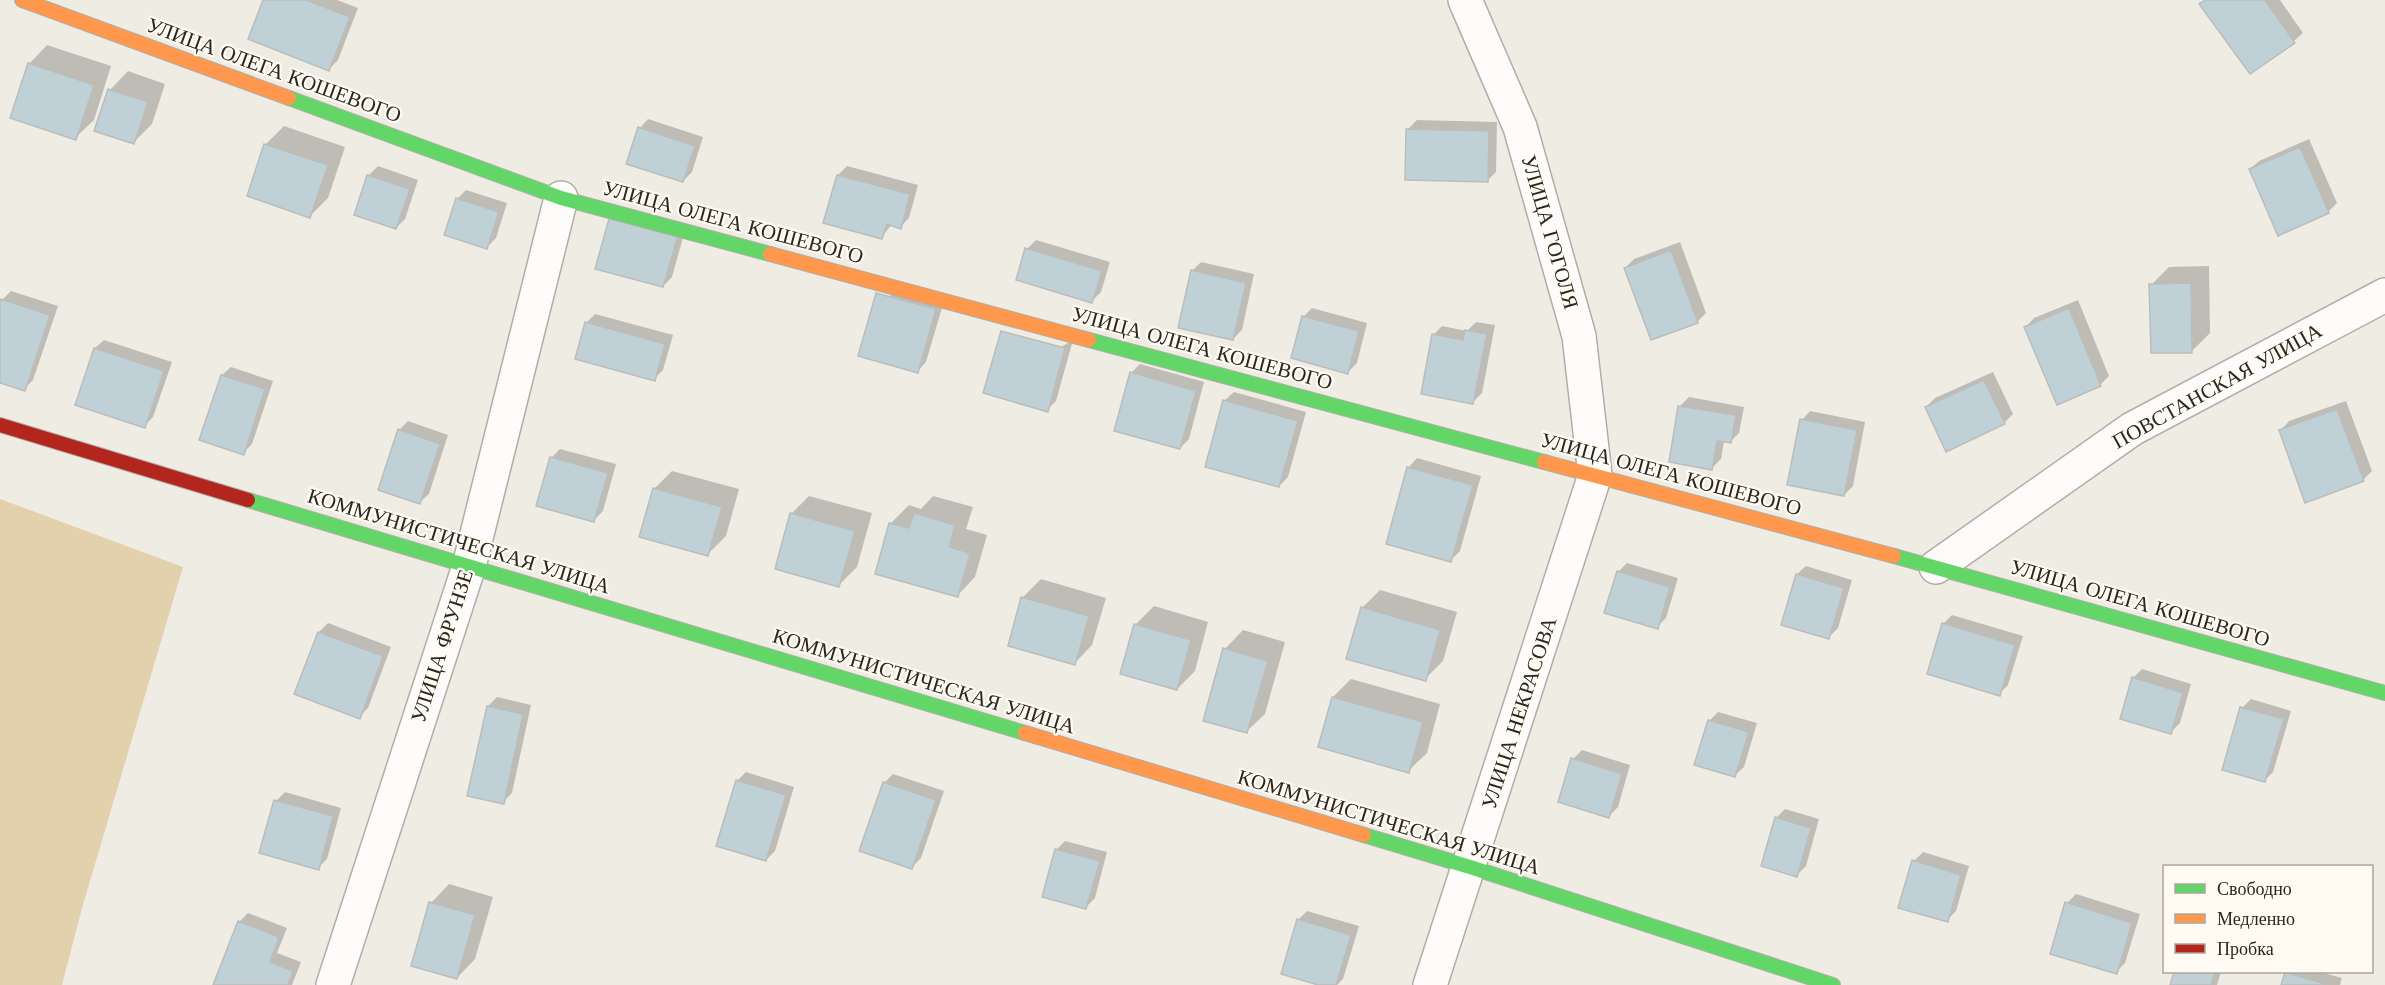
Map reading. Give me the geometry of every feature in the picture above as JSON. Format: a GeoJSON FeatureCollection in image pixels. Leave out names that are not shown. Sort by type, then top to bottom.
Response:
{"type":"FeatureCollection","features":[{"type":"Feature","properties":{"kind":"street","name":"УЛИЦА ОЛЕГА КОШЕВОГО"},"geometry":{"type":"LineString","coordinates":[[22,0],[561,198],[1936,567],[2385,693]]}},
{"type":"Feature","properties":{"kind":"street","name":"УЛИЦА ГОГОЛЯ"},"geometry":{"type":"LineString","coordinates":[[1465,0],[1520,127],[1579,336],[1595,475]]}},
{"type":"Feature","properties":{"kind":"street","name":"УЛИЦА ФРУНЗЕ"},"geometry":{"type":"LineString","coordinates":[[333,985],[469,566],[561,198]]}},
{"type":"Feature","properties":{"kind":"street","name":"ПОВСТАНСКАЯ УЛИЦА"},"geometry":{"type":"LineString","coordinates":[[1936,567],[2132,429],[2385,295]]}},
{"type":"Feature","properties":{"kind":"street","name":"КОММУНИСТИЧЕСКАЯ УЛИЦА"},"geometry":{"type":"LineString","coordinates":[[0,425],[1470,867],[1833,985]]}},
{"type":"Feature","properties":{"kind":"street","name":"УЛИЦА НЕКРАСОВА"},"geometry":{"type":"LineString","coordinates":[[1430,985],[1595,475]]}},
{"type":"Feature","properties":{"kind":"shaded area"},"geometry":{"type":"Polygon","coordinates":[[[0,499],[183,567],[82,908],[62,985],[0,985],[0,499]]]}},
{"type":"Feature","properties":{"kind":"building"},"geometry":{"type":"Polygon","coordinates":[[[263,0],[306,0],[350,17],[329,71],[248,39],[263,0]]]}},
{"type":"Feature","properties":{"kind":"building"},"geometry":{"type":"Polygon","coordinates":[[[2205,0],[2265,0],[2295,43],[2250,74],[2199,4],[2205,0]]]}},
{"type":"Feature","properties":{"kind":"building"},"geometry":{"type":"Polygon","coordinates":[[[28,63],[94,85],[76,140],[10,118],[28,63]]]}},
{"type":"Feature","properties":{"kind":"building"},"geometry":{"type":"Polygon","coordinates":[[[108,89],[148,102],[134,144],[94,131],[108,89]]]}},
{"type":"Feature","properties":{"kind":"building"},"geometry":{"type":"Polygon","coordinates":[[[638,127],[695,146],[683,182],[626,164],[638,127]]]}},
{"type":"Feature","properties":{"kind":"building"},"geometry":{"type":"Polygon","coordinates":[[[1406,129],[1489,131],[1488,182],[1405,180],[1406,129]]]}},
{"type":"Feature","properties":{"kind":"building"},"geometry":{"type":"Polygon","coordinates":[[[264,144],[328,165],[310,218],[247,196],[264,144]]]}},
{"type":"Feature","properties":{"kind":"building"},"geometry":{"type":"Polygon","coordinates":[[[2300,147],[2329,213],[2278,236],[2249,169],[2300,147]]]}},
{"type":"Feature","properties":{"kind":"building"},"geometry":{"type":"Polygon","coordinates":[[[367,175],[410,189],[396,229],[354,215],[367,175]]]}},
{"type":"Feature","properties":{"kind":"building"},"geometry":{"type":"Polygon","coordinates":[[[837,175],[910,194],[901,229],[887,224],[882,239],[823,223],[837,175]]]}},
{"type":"Feature","properties":{"kind":"building"},"geometry":{"type":"Polygon","coordinates":[[[456,198],[499,212],[487,249],[444,235],[456,198]]]}},
{"type":"Feature","properties":{"kind":"building"},"geometry":{"type":"Polygon","coordinates":[[[611,212],[679,232],[663,287],[595,269],[611,212]]]}},
{"type":"Feature","properties":{"kind":"building"},"geometry":{"type":"Polygon","coordinates":[[[1025,248],[1102,271],[1092,303],[1016,280],[1025,248]]]}},
{"type":"Feature","properties":{"kind":"building"},"geometry":{"type":"Polygon","coordinates":[[[1671,250],[1698,323],[1651,340],[1624,268],[1671,250]]]}},
{"type":"Feature","properties":{"kind":"building"},"geometry":{"type":"Polygon","coordinates":[[[1191,270],[1246,283],[1233,340],[1178,328],[1191,270]]]}},
{"type":"Feature","properties":{"kind":"building"},"geometry":{"type":"Polygon","coordinates":[[[2191,283],[2192,353],[2151,353],[2149,284],[2191,283]]]}},
{"type":"Feature","properties":{"kind":"building"},"geometry":{"type":"Polygon","coordinates":[[[876,293],[936,309],[918,373],[858,356],[876,293]]]}},
{"type":"Feature","properties":{"kind":"building"},"geometry":{"type":"Polygon","coordinates":[[[0,299],[50,315],[25,391],[0,383],[0,299]]]}},
{"type":"Feature","properties":{"kind":"building"},"geometry":{"type":"Polygon","coordinates":[[[2069,308],[2101,386],[2057,405],[2024,327],[2069,308]]]}},
{"type":"Feature","properties":{"kind":"building"},"geometry":{"type":"Polygon","coordinates":[[[1302,316],[1359,331],[1348,374],[1291,358],[1302,316]]]}},
{"type":"Feature","properties":{"kind":"building"},"geometry":{"type":"Polygon","coordinates":[[[585,322],[665,344],[655,381],[575,359],[585,322]]]}},
{"type":"Feature","properties":{"kind":"building"},"geometry":{"type":"Polygon","coordinates":[[[1465,330],[1487,334],[1473,404],[1421,394],[1432,334],[1463,340],[1465,330]]]}},
{"type":"Feature","properties":{"kind":"building"},"geometry":{"type":"Polygon","coordinates":[[[1001,331],[1065,348],[1048,412],[983,393],[1001,331]]]}},
{"type":"Feature","properties":{"kind":"building"},"geometry":{"type":"Polygon","coordinates":[[[94,348],[164,371],[145,428],[75,405],[94,348]]]}},
{"type":"Feature","properties":{"kind":"building"},"geometry":{"type":"Polygon","coordinates":[[[1130,372],[1196,391],[1180,449],[1114,431],[1130,372]]]}},
{"type":"Feature","properties":{"kind":"building"},"geometry":{"type":"Polygon","coordinates":[[[221,375],[265,389],[244,455],[199,440],[221,375]]]}},
{"type":"Feature","properties":{"kind":"building"},"geometry":{"type":"Polygon","coordinates":[[[1984,380],[2005,424],[1946,452],[1925,407],[1984,380]]]}},
{"type":"Feature","properties":{"kind":"building"},"geometry":{"type":"Polygon","coordinates":[[[1223,400],[1298,421],[1279,487],[1205,467],[1223,400]]]}},
{"type":"Feature","properties":{"kind":"building"},"geometry":{"type":"Polygon","coordinates":[[[1678,406],[1736,415],[1731,443],[1717,441],[1712,470],[1669,462],[1678,406]]]}},
{"type":"Feature","properties":{"kind":"building"},"geometry":{"type":"Polygon","coordinates":[[[2337,409],[2364,481],[2305,503],[2279,430],[2337,409]]]}},
{"type":"Feature","properties":{"kind":"building"},"geometry":{"type":"Polygon","coordinates":[[[1800,419],[1857,430],[1844,496],[1787,485],[1800,419]]]}},
{"type":"Feature","properties":{"kind":"building"},"geometry":{"type":"Polygon","coordinates":[[[398,429],[440,444],[420,504],[378,490],[398,429]]]}},
{"type":"Feature","properties":{"kind":"building"},"geometry":{"type":"Polygon","coordinates":[[[550,457],[608,473],[594,522],[536,506],[550,457]]]}},
{"type":"Feature","properties":{"kind":"building"},"geometry":{"type":"Polygon","coordinates":[[[1407,467],[1473,485],[1451,562],[1386,544],[1407,467]]]}},
{"type":"Feature","properties":{"kind":"building"},"geometry":{"type":"Polygon","coordinates":[[[653,488],[722,507],[708,556],[639,537],[653,488]]]}},
{"type":"Feature","properties":{"kind":"building"},"geometry":{"type":"Polygon","coordinates":[[[790,513],[855,531],[839,587],[775,569],[790,513]]]}},
{"type":"Feature","properties":{"kind":"building"},"geometry":{"type":"Polygon","coordinates":[[[914,513],[955,525],[949,547],[970,553],[958,597],[875,574],[889,523],[909,528],[914,513]]]}},
{"type":"Feature","properties":{"kind":"building"},"geometry":{"type":"Polygon","coordinates":[[[1617,571],[1670,587],[1658,629],[1604,613],[1617,571]]]}},
{"type":"Feature","properties":{"kind":"building"},"geometry":{"type":"Polygon","coordinates":[[[1796,574],[1844,588],[1829,639],[1781,625],[1796,574]]]}},
{"type":"Feature","properties":{"kind":"building"},"geometry":{"type":"Polygon","coordinates":[[[1021,597],[1089,616],[1075,665],[1008,646],[1021,597]]]}},
{"type":"Feature","properties":{"kind":"building"},"geometry":{"type":"Polygon","coordinates":[[[1361,607],[1440,630],[1426,681],[1346,659],[1361,607]]]}},
{"type":"Feature","properties":{"kind":"building"},"geometry":{"type":"Polygon","coordinates":[[[1942,623],[2015,645],[2000,696],[1927,674],[1942,623]]]}},
{"type":"Feature","properties":{"kind":"building"},"geometry":{"type":"Polygon","coordinates":[[[1134,624],[1191,640],[1177,690],[1120,674],[1134,624]]]}},
{"type":"Feature","properties":{"kind":"building"},"geometry":{"type":"Polygon","coordinates":[[[318,632],[383,656],[360,719],[294,694],[318,632]]]}},
{"type":"Feature","properties":{"kind":"building"},"geometry":{"type":"Polygon","coordinates":[[[1223,648],[1268,661],[1247,733],[1203,721],[1223,648]]]}},
{"type":"Feature","properties":{"kind":"building"},"geometry":{"type":"Polygon","coordinates":[[[2132,677],[2183,693],[2171,734],[2120,719],[2132,677]]]}},
{"type":"Feature","properties":{"kind":"building"},"geometry":{"type":"Polygon","coordinates":[[[1332,697],[1423,722],[1409,773],[1318,747],[1332,697]]]}},
{"type":"Feature","properties":{"kind":"building"},"geometry":{"type":"Polygon","coordinates":[[[487,706],[523,714],[504,804],[467,796],[487,706]]]}},
{"type":"Feature","properties":{"kind":"building"},"geometry":{"type":"Polygon","coordinates":[[[2240,707],[2284,719],[2265,782],[2222,770],[2240,707]]]}},
{"type":"Feature","properties":{"kind":"building"},"geometry":{"type":"Polygon","coordinates":[[[1708,720],[1749,732],[1735,777],[1694,765],[1708,720]]]}},
{"type":"Feature","properties":{"kind":"building"},"geometry":{"type":"Polygon","coordinates":[[[1571,758],[1622,774],[1609,818],[1558,802],[1571,758]]]}},
{"type":"Feature","properties":{"kind":"building"},"geometry":{"type":"Polygon","coordinates":[[[736,780],[786,795],[766,861],[716,846],[736,780]]]}},
{"type":"Feature","properties":{"kind":"building"},"geometry":{"type":"Polygon","coordinates":[[[883,782],[936,800],[912,869],[859,851],[883,782]]]}},
{"type":"Feature","properties":{"kind":"building"},"geometry":{"type":"Polygon","coordinates":[[[274,800],[333,816],[319,870],[259,853],[274,800]]]}},
{"type":"Feature","properties":{"kind":"building"},"geometry":{"type":"Polygon","coordinates":[[[1775,817],[1811,828],[1797,877],[1761,866],[1775,817]]]}},
{"type":"Feature","properties":{"kind":"building"},"geometry":{"type":"Polygon","coordinates":[[[1055,849],[1100,861],[1086,909],[1042,897],[1055,849]]]}},
{"type":"Feature","properties":{"kind":"building"},"geometry":{"type":"Polygon","coordinates":[[[1912,860],[1961,875],[1948,922],[1898,908],[1912,860]]]}},
{"type":"Feature","properties":{"kind":"building"},"geometry":{"type":"Polygon","coordinates":[[[429,902],[475,915],[457,979],[411,966],[429,902]]]}},
{"type":"Feature","properties":{"kind":"building"},"geometry":{"type":"Polygon","coordinates":[[[2065,902],[2132,923],[2117,974],[2050,954],[2065,902]]]}},
{"type":"Feature","properties":{"kind":"building"},"geometry":{"type":"Polygon","coordinates":[[[1297,919],[1351,935],[1336,985],[1318,985],[1281,974],[1297,919]]]}},
{"type":"Feature","properties":{"kind":"building"},"geometry":{"type":"Polygon","coordinates":[[[238,921],[279,937],[270,962],[293,971],[288,985],[213,985],[238,921]]]}},
{"type":"Feature","properties":{"kind":"building"},"geometry":{"type":"Polygon","coordinates":[[[2174,973],[2215,973],[2211,985],[2170,985],[2174,973]]]}},
{"type":"Feature","properties":{"kind":"building"},"geometry":{"type":"Polygon","coordinates":[[[2285,973],[2288,973],[2328,985],[2281,985],[2285,973]]]}},
{"type":"Feature","properties":{"kind":"traffic: fast"},"geometry":{"type":"LineString","coordinates":[[289,98],[561,198],[770,254]]}},
{"type":"Feature","properties":{"kind":"traffic: fast"},"geometry":{"type":"LineString","coordinates":[[1089,340],[1544,462]]}},
{"type":"Feature","properties":{"kind":"traffic: fast"},"geometry":{"type":"LineString","coordinates":[[248,500],[1025,733]]}},
{"type":"Feature","properties":{"kind":"traffic: fast"},"geometry":{"type":"LineString","coordinates":[[1894,556],[2385,693]]}},
{"type":"Feature","properties":{"kind":"traffic: fast"},"geometry":{"type":"LineString","coordinates":[[1364,835],[1470,867],[1833,985]]}},
{"type":"Feature","properties":{"kind":"traffic: slow"},"geometry":{"type":"LineString","coordinates":[[22,0],[289,98]]}},
{"type":"Feature","properties":{"kind":"traffic: slow"},"geometry":{"type":"LineString","coordinates":[[770,254],[1089,340]]}},
{"type":"Feature","properties":{"kind":"traffic: slow"},"geometry":{"type":"LineString","coordinates":[[1544,462],[1894,556]]}},
{"type":"Feature","properties":{"kind":"traffic: slow"},"geometry":{"type":"LineString","coordinates":[[1025,733],[1364,835]]}},
{"type":"Feature","properties":{"kind":"traffic: jam"},"geometry":{"type":"LineString","coordinates":[[0,425],[248,500]]}}]}
